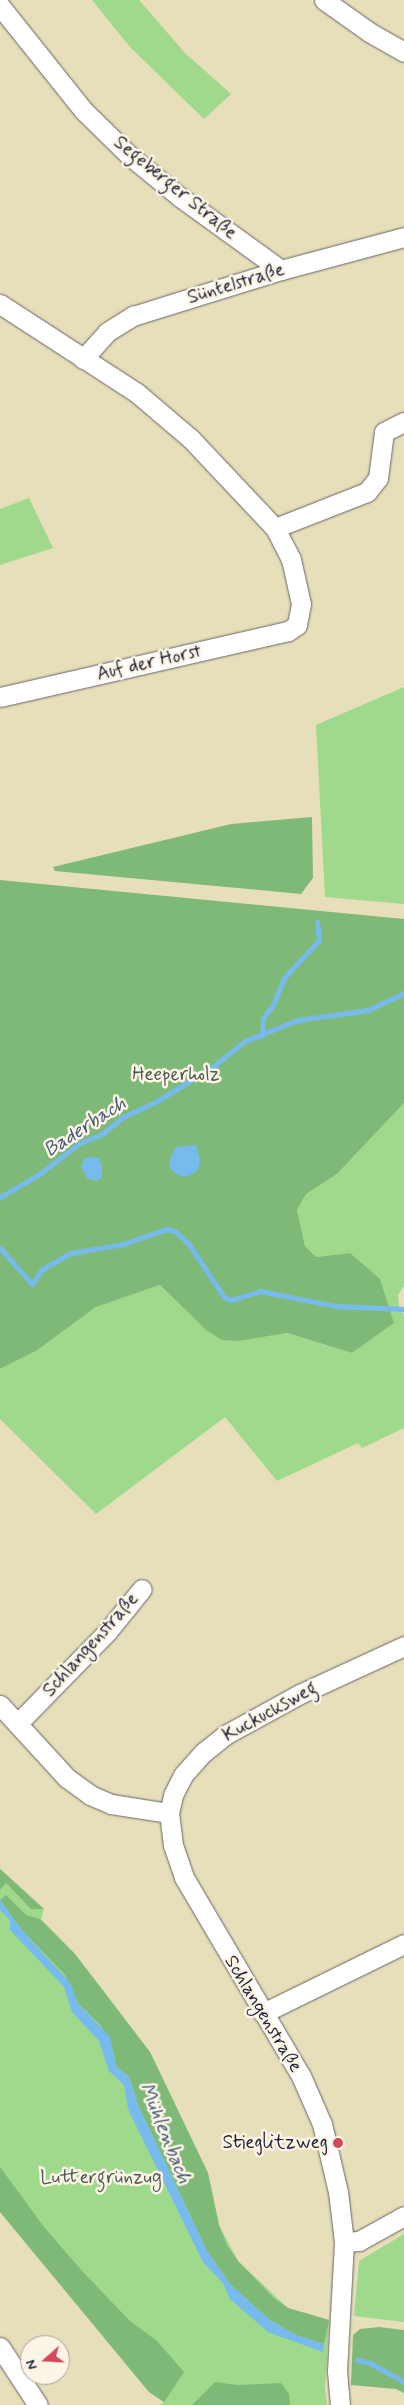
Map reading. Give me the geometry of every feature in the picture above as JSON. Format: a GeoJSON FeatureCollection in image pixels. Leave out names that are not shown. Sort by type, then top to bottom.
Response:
{"type":"FeatureCollection","features":[{"type":"Feature","properties":{"kind":"street"},"geometry":{"type":"LineString","coordinates":[[324,0],[369,32],[404,52]]}},
{"type":"Feature","properties":{"kind":"street","name":"Segeberger Straße"},"geometry":{"type":"LineString","coordinates":[[0,6],[83,110],[130,156],[180,197],[281,270]]}},
{"type":"Feature","properties":{"kind":"street","name":"Süntelstraße"},"geometry":{"type":"LineString","coordinates":[[83,360],[106,332],[133,316],[281,270],[404,238]]}},
{"type":"Feature","properties":{"kind":"street"},"geometry":{"type":"LineString","coordinates":[[0,304],[159,409],[275,528],[368,492],[378,478],[384,432],[404,422]]}},
{"type":"Feature","properties":{"kind":"street","name":"Auf der Horst"},"geometry":{"type":"LineString","coordinates":[[0,697],[276,635],[297,625],[301,604],[291,559],[275,528]]}},
{"type":"Feature","properties":{"kind":"street","name":"Schlangenstraße"},"geometry":{"type":"LineString","coordinates":[[19,1722],[107,1632],[142,1589]]}},
{"type":"Feature","properties":{"kind":"street","name":"Kuckucksweg"},"geometry":{"type":"LineString","coordinates":[[170,1813],[173,1795],[183,1775],[204,1752],[226,1735],[300,1694],[404,1646]]}},
{"type":"Feature","properties":{"kind":"street"},"geometry":{"type":"LineString","coordinates":[[0,1705],[19,1722],[67,1778],[90,1795],[110,1804],[170,1813]]}},
{"type":"Feature","properties":{"kind":"street","name":"Schlangenstraße"},"geometry":{"type":"LineString","coordinates":[[170,1813],[173,1845],[184,1877],[301,2076],[322,2124],[338,2192],[344,2242],[337,2371],[340,2405]]}},
{"type":"Feature","properties":{"kind":"street"},"geometry":{"type":"LineString","coordinates":[[263,2013],[404,1944]]}},
{"type":"Feature","properties":{"kind":"street"},"geometry":{"type":"LineString","coordinates":[[344,2242],[359,2241],[404,2216]]}},
{"type":"Feature","properties":{"kind":"street"},"geometry":{"type":"LineString","coordinates":[[0,2346],[38,2405]]}},
{"type":"Feature","properties":{"kind":"green space"},"geometry":{"type":"Polygon","coordinates":[[[92,0],[139,0],[185,53],[231,94],[204,119],[130,47],[92,0]]]}},
{"type":"Feature","properties":{"kind":"green space"},"geometry":{"type":"Polygon","coordinates":[[[29,498],[53,548],[0,565],[0,509],[29,498]]]}},
{"type":"Feature","properties":{"kind":"green space"},"geometry":{"type":"Polygon","coordinates":[[[404,687],[404,904],[325,897],[316,725],[404,687]]]}},
{"type":"Feature","properties":{"kind":"green space"},"geometry":{"type":"Polygon","coordinates":[[[312,817],[313,878],[301,894],[55,871],[53,867],[231,824],[312,817]]]}},
{"type":"Feature","properties":{"kind":"green space","name":"Heeperholz"},"geometry":{"type":"Polygon","coordinates":[[[0,880],[404,919],[404,1103],[337,1174],[306,1194],[297,1210],[305,1246],[316,1257],[350,1253],[380,1279],[394,1323],[352,1353],[287,1333],[239,1341],[222,1340],[206,1330],[160,1285],[96,1307],[36,1351],[0,1369],[0,880]]]}},
{"type":"Feature","properties":{"kind":"green space"},"geometry":{"type":"Polygon","coordinates":[[[404,1103],[404,1286],[398,1295],[399,1307],[404,1314],[404,1428],[362,1448],[358,1443],[277,1481],[225,1417],[96,1514],[0,1419],[0,1369],[36,1351],[96,1307],[160,1285],[206,1330],[239,1341],[286,1333],[352,1353],[394,1323],[388,1308],[350,1253],[316,1257],[305,1246],[297,1210],[306,1194],[337,1174],[404,1103]]]}},
{"type":"Feature","properties":{"kind":"green space","name":"Luttergrünzug"},"geometry":{"type":"Polygon","coordinates":[[[0,1869],[44,1909],[41,1919],[75,1954],[150,2052],[208,2173],[219,2225],[238,2261],[288,2308],[329,2320],[325,2388],[327,2405],[160,2405],[164,2402],[149,2392],[0,2212],[0,1869]]]}},
{"type":"Feature","properties":{"kind":"green space"},"geometry":{"type":"Polygon","coordinates":[[[0,1869],[44,1909],[31,1909],[6,1883],[0,1890],[0,1869]]]}},
{"type":"Feature","properties":{"kind":"green space"},"geometry":{"type":"Polygon","coordinates":[[[6,1895],[26,1915],[40,1919],[75,1954],[150,2052],[208,2173],[219,2225],[227,2245],[238,2261],[274,2298],[288,2308],[329,2320],[324,2344],[296,2335],[270,2320],[231,2285],[207,2251],[139,2107],[129,2077],[116,2066],[113,2050],[101,2026],[77,2002],[65,1975],[22,1930],[0,1900],[6,1895]]]}},
{"type":"Feature","properties":{"kind":"green space"},"geometry":{"type":"Polygon","coordinates":[[[0,2167],[44,2227],[83,2272],[129,2320],[157,2341],[184,2372],[164,2402],[149,2392],[0,2212],[0,2167]]]}},
{"type":"Feature","properties":{"kind":"green space"},"geometry":{"type":"Polygon","coordinates":[[[404,2234],[404,2322],[354,2316],[359,2261],[404,2234]]]}},
{"type":"Feature","properties":{"kind":"green space"},"geometry":{"type":"Polygon","coordinates":[[[379,2327],[404,2330],[404,2393],[396,2389],[351,2385],[353,2335],[360,2329],[379,2327]]]}},
{"type":"Feature","properties":{"kind":"green space"},"geometry":{"type":"Polygon","coordinates":[[[215,2382],[237,2385],[281,2383],[289,2394],[290,2405],[192,2405],[215,2382]]]}},
{"type":"Feature","properties":{"kind":"water"},"geometry":{"type":"Polygon","coordinates":[[[196,1145],[200,1159],[198,1170],[189,1176],[180,1176],[171,1170],[169,1161],[176,1147],[196,1145]]]}},
{"type":"Feature","properties":{"kind":"water"},"geometry":{"type":"Polygon","coordinates":[[[84,1158],[99,1158],[102,1167],[102,1178],[96,1181],[87,1178],[81,1167],[84,1158]]]}},
{"type":"Feature","properties":{"kind":"water"},"geometry":{"type":"Polygon","coordinates":[[[0,1900],[22,1930],[71,1984],[77,2002],[110,2037],[116,2066],[129,2077],[139,2107],[207,2251],[231,2285],[270,2320],[296,2335],[324,2344],[323,2352],[268,2332],[230,2299],[223,2283],[203,2262],[128,2109],[124,2085],[109,2071],[99,2041],[72,2012],[64,1987],[10,1930],[10,1920],[0,1910],[0,1900]]]}},
{"type":"Feature","properties":{"kind":"waterway"},"geometry":{"type":"LineString","coordinates":[[262,1036],[263,1018],[273,1005],[284,978],[319,940],[317,922]]}},
{"type":"Feature","properties":{"kind":"waterway","name":"Baderbach"},"geometry":{"type":"LineString","coordinates":[[0,1197],[38,1175],[80,1143],[102,1134],[123,1117],[157,1101],[211,1068],[245,1041],[298,1020],[368,1010],[404,993]]}},
{"type":"Feature","properties":{"kind":"waterway"},"geometry":{"type":"LineString","coordinates":[[0,1248],[32,1284],[41,1270],[71,1253],[123,1244],[167,1229],[176,1232],[188,1243],[224,1297],[231,1300],[260,1291],[335,1306],[404,1309]]}},
{"type":"Feature","properties":{"kind":"waterway","name":"Mühlenbach"},"geometry":{"type":"LineString","coordinates":[[357,2360],[370,2363],[404,2382]]}},
{"type":"Feature","properties":{"kind":"place","name":"Stieglitzweg"},"geometry":{"type":"Point","coordinates":[338,2143]}}]}
